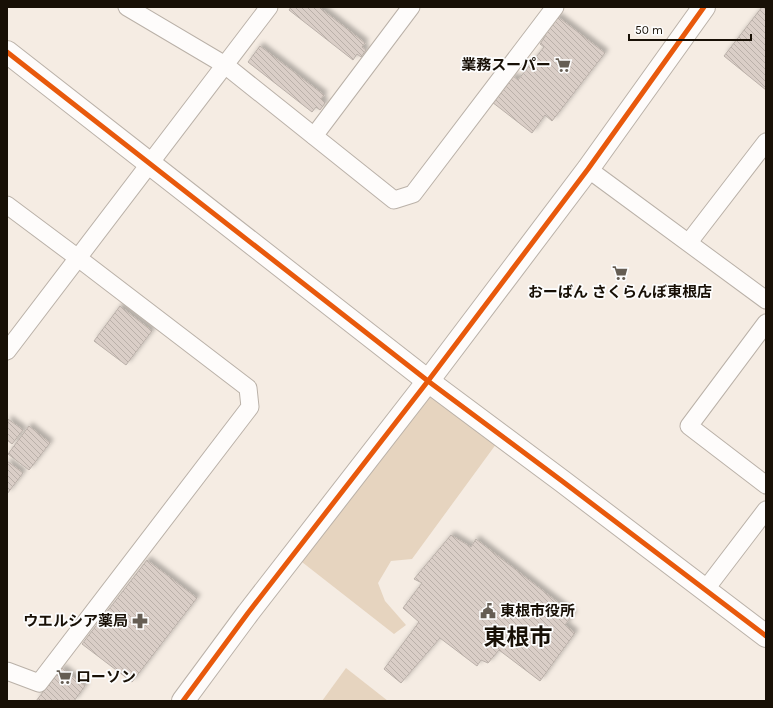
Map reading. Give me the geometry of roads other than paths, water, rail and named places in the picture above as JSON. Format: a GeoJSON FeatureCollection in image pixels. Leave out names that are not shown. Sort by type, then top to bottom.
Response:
{"type":"FeatureCollection","features":[{"type":"Feature","properties":{"kind":"street"},"geometry":{"type":"LineString","coordinates":[[127,7],[225,65],[394,200],[413,194],[555,7]]}},
{"type":"Feature","properties":{"kind":"street"},"geometry":{"type":"LineString","coordinates":[[7,351],[269,7]]}},
{"type":"Feature","properties":{"kind":"street"},"geometry":{"type":"LineString","coordinates":[[314,136],[412,7]]}},
{"type":"Feature","properties":{"kind":"street"},"geometry":{"type":"LineString","coordinates":[[183,701],[248,613],[428,381],[588,169],[704,7]]}},
{"type":"Feature","properties":{"kind":"street"},"geometry":{"type":"LineString","coordinates":[[7,52],[428,381],[766,636]]}},
{"type":"Feature","properties":{"kind":"street"},"geometry":{"type":"LineString","coordinates":[[689,242],[766,142]]}},
{"type":"Feature","properties":{"kind":"street"},"geometry":{"type":"LineString","coordinates":[[588,169],[766,300]]}},
{"type":"Feature","properties":{"kind":"street"},"geometry":{"type":"LineString","coordinates":[[7,205],[248,388],[250,407],[39,683],[7,671]]}},
{"type":"Feature","properties":{"kind":"street"},"geometry":{"type":"LineString","coordinates":[[766,323],[690,426],[766,485]]}},
{"type":"Feature","properties":{"kind":"street"},"geometry":{"type":"LineString","coordinates":[[705,590],[766,510]]}},
{"type":"Feature","properties":{"kind":"place","name":"業務スーパー"},"geometry":{"type":"Point","coordinates":[563,65]}},
{"type":"Feature","properties":{"kind":"place","name":"おーばん さくらんぼ東根店"},"geometry":{"type":"Point","coordinates":[620,273]}},
{"type":"Feature","properties":{"kind":"place","name":"東根市役所"},"geometry":{"type":"Point","coordinates":[488,611]}},
{"type":"Feature","properties":{"kind":"place","name":"ウエルシア薬局"},"geometry":{"type":"Point","coordinates":[140,621]}},
{"type":"Feature","properties":{"kind":"place","name":"ローソン"},"geometry":{"type":"Point","coordinates":[64,677]}},
{"type":"Feature","properties":{"kind":"district","name":"東根市"},"geometry":{"type":"Point","coordinates":[518,637]}}]}
